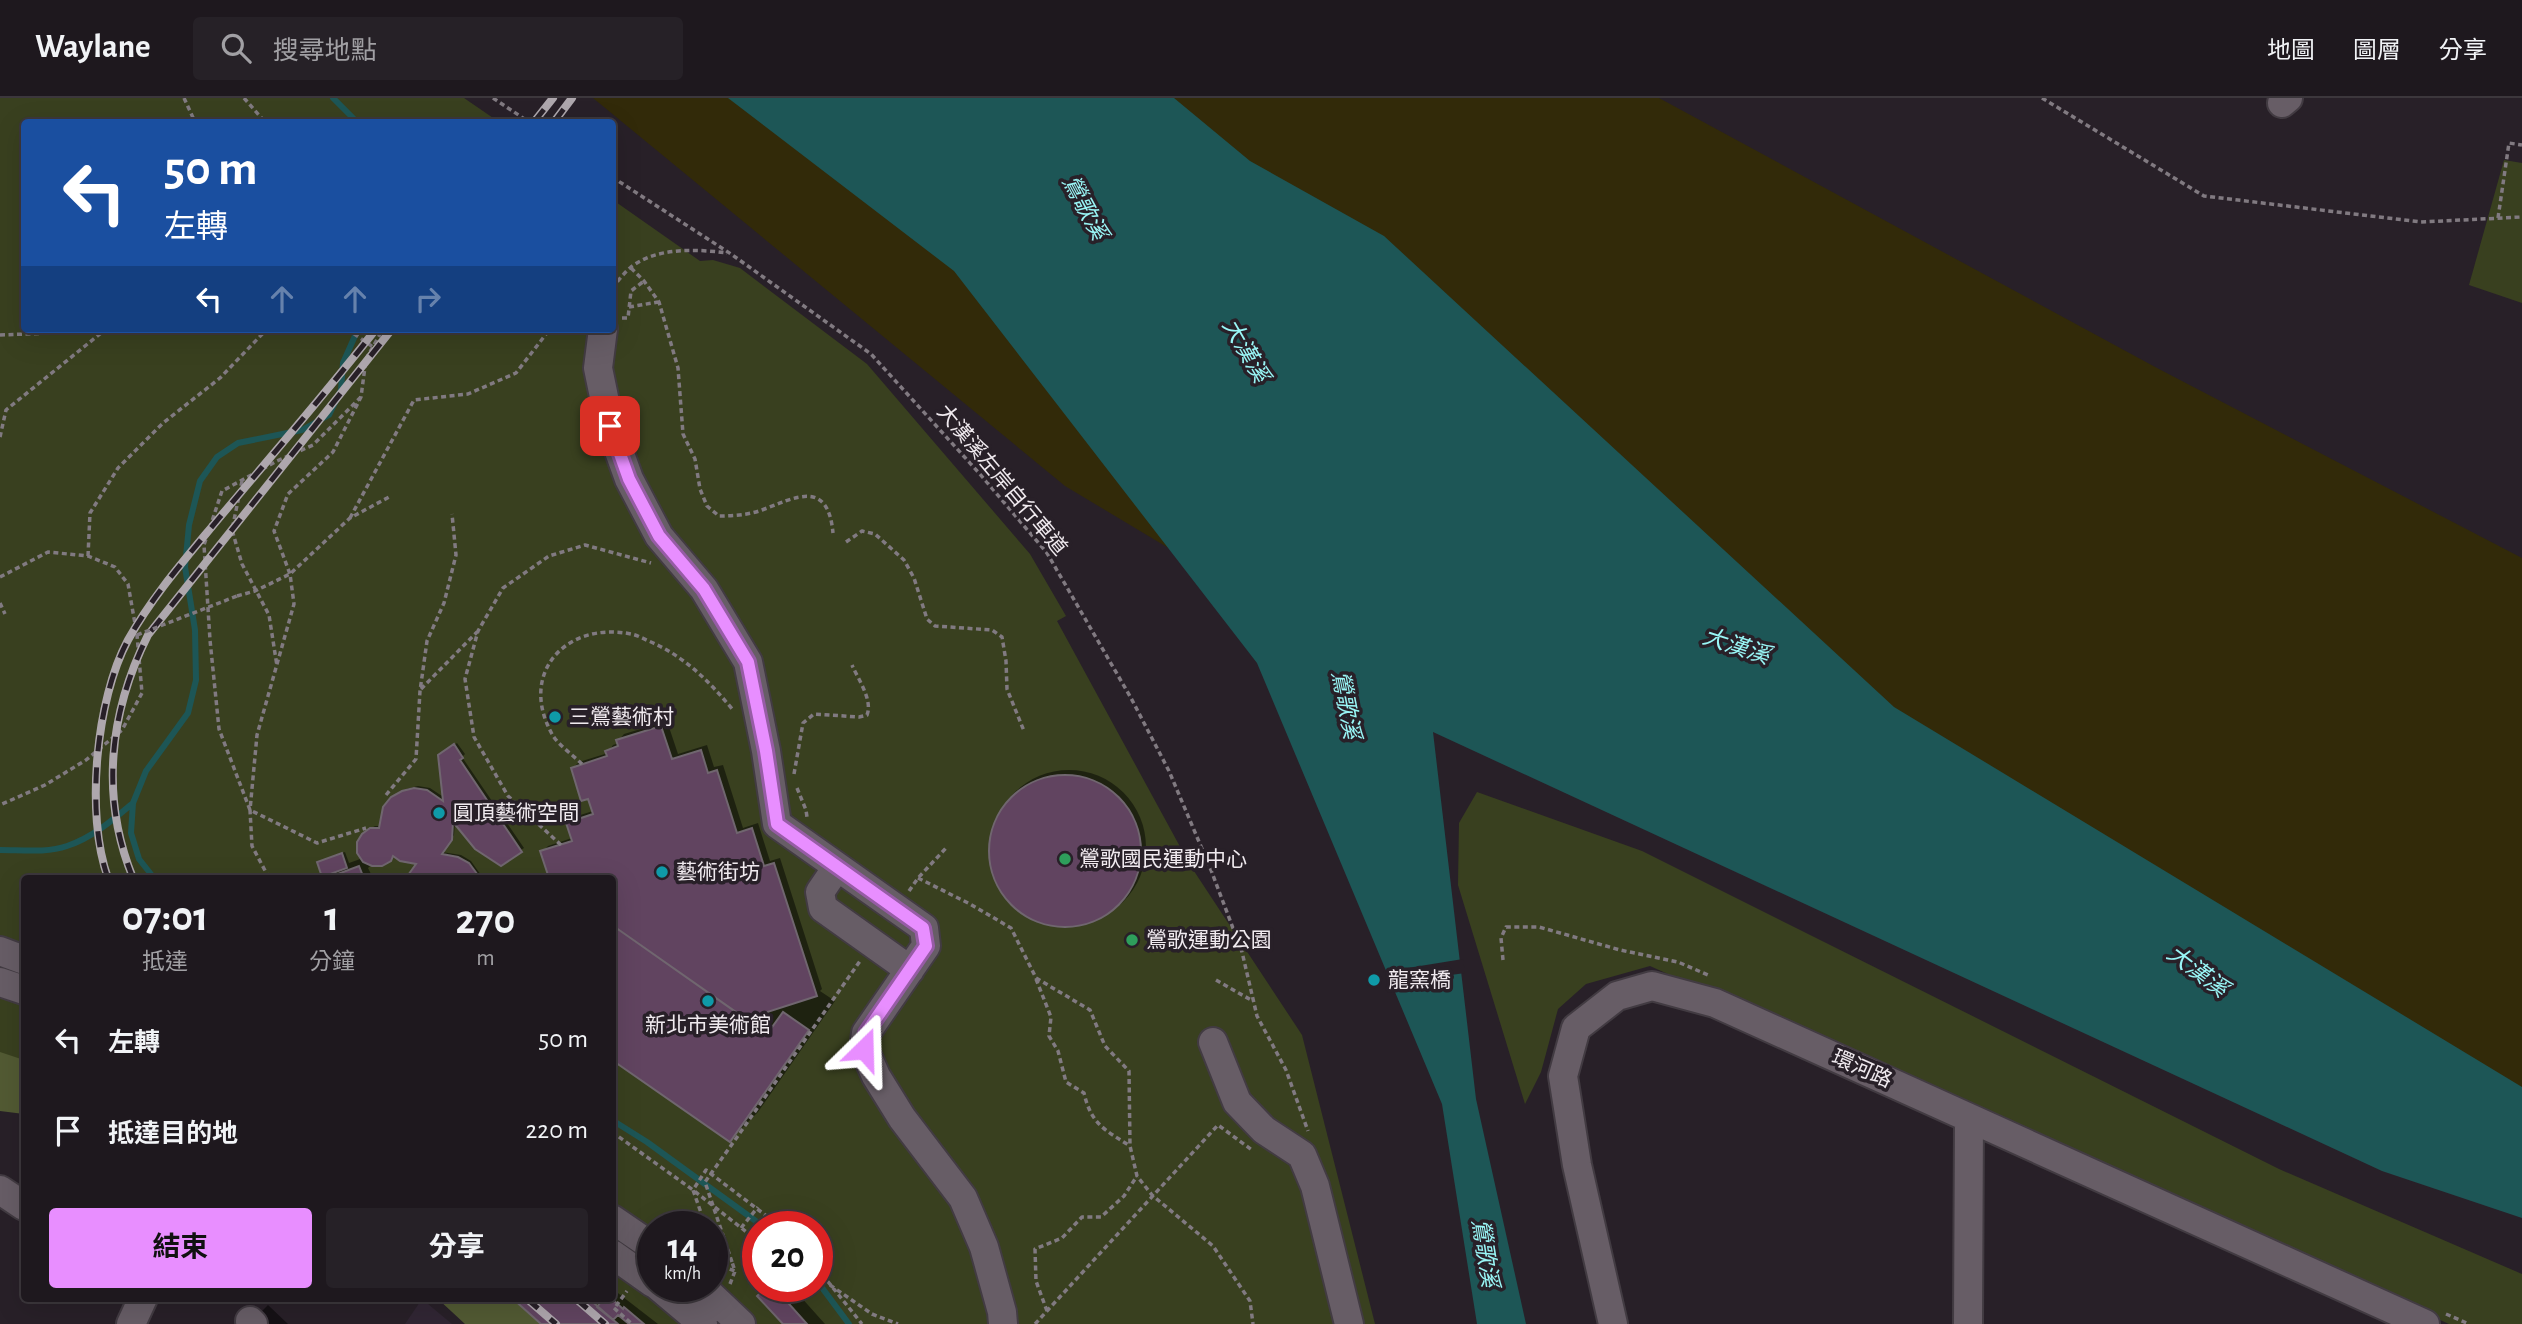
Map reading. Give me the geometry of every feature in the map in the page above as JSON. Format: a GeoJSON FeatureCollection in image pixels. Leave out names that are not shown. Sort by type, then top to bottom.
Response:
{"type":"FeatureCollection","features":[{"type":"Feature","properties":{"kind":"street"},"geometry":{"type":"LineString","coordinates":[[602,333],[598,368],[610,426],[629,479],[659,536],[704,589],[748,662],[777,824],[923,928],[926,946],[866,1033],[864,1049],[876,1076],[902,1118],[963,1198],[984,1247],[1003,1324]]}},
{"type":"Feature","properties":{"kind":"street"},"geometry":{"type":"LineString","coordinates":[[837,867],[820,892],[823,908],[910,970]]}},
{"type":"Feature","properties":{"kind":"street"},"geometry":{"type":"LineString","coordinates":[[0,951],[21,959]]}},
{"type":"Feature","properties":{"kind":"street"},"geometry":{"type":"LineString","coordinates":[[0,982],[21,989]]}},
{"type":"Feature","properties":{"kind":"street","name":"環河路"},"geometry":{"type":"LineString","coordinates":[[1614,1324],[1577,1165],[1563,1076],[1576,1028],[1618,996],[1652,986],[1715,1003],[2425,1324]]}},
{"type":"Feature","properties":{"kind":"street"},"geometry":{"type":"LineString","coordinates":[[1213,1042],[1237,1102],[1264,1130],[1301,1155],[1315,1186],[1349,1324]]}},
{"type":"Feature","properties":{"kind":"street"},"geometry":{"type":"LineString","coordinates":[[1968,1324],[1969,1118]]}},
{"type":"Feature","properties":{"kind":"street"},"geometry":{"type":"LineString","coordinates":[[0,1190],[21,1204]]}},
{"type":"Feature","properties":{"kind":"street"},"geometry":{"type":"LineString","coordinates":[[616,1222],[637,1236]]}},
{"type":"Feature","properties":{"kind":"street"},"geometry":{"type":"LineString","coordinates":[[616,1258],[637,1276]]}},
{"type":"Feature","properties":{"kind":"street"},"geometry":{"type":"LineString","coordinates":[[131,1324],[141,1302]]}},
{"type":"Feature","properties":{"kind":"street"},"geometry":{"type":"LineString","coordinates":[[679,1302],[703,1324]]}},
{"type":"Feature","properties":{"kind":"street"},"geometry":{"type":"LineString","coordinates":[[718,1302],[741,1324]]}},
{"type":"Feature","properties":{"kind":"path"},"geometry":{"type":"LineString","coordinates":[[184,98],[194,119]]}},
{"type":"Feature","properties":{"kind":"path"},"geometry":{"type":"LineString","coordinates":[[244,98],[262,119]]}},
{"type":"Feature","properties":{"kind":"path"},"geometry":{"type":"LineString","coordinates":[[494,98],[525,119]]}},
{"type":"Feature","properties":{"kind":"path"},"geometry":{"type":"LineString","coordinates":[[2042,98],[2204,196],[2421,222],[2522,217]]}},
{"type":"Feature","properties":{"kind":"path"},"geometry":{"type":"LineString","coordinates":[[2498,218],[2509,143],[2522,145]]}},
{"type":"Feature","properties":{"kind":"path","name":"大漢溪左岸自行車道"},"geometry":{"type":"LineString","coordinates":[[616,180],[731,254],[871,354],[1047,553],[1131,698],[1169,771],[1242,952],[1251,1000],[1216,980]]}},
{"type":"Feature","properties":{"kind":"path"},"geometry":{"type":"LineString","coordinates":[[616,284],[631,268],[649,257],[696,249],[731,254]]}},
{"type":"Feature","properties":{"kind":"path"},"geometry":{"type":"LineString","coordinates":[[631,268],[659,302],[678,368],[683,434],[695,459],[700,489],[707,506],[719,516],[733,516],[759,511],[795,496],[810,495],[824,503],[832,516],[833,533]]}},
{"type":"Feature","properties":{"kind":"path"},"geometry":{"type":"LineString","coordinates":[[616,318],[628,318],[631,290],[644,281]]}},
{"type":"Feature","properties":{"kind":"path"},"geometry":{"type":"LineString","coordinates":[[629,307],[659,302]]}},
{"type":"Feature","properties":{"kind":"path"},"geometry":{"type":"LineString","coordinates":[[0,335],[42,333]]}},
{"type":"Feature","properties":{"kind":"path"},"geometry":{"type":"LineString","coordinates":[[0,437],[6,410],[101,333]]}},
{"type":"Feature","properties":{"kind":"path"},"geometry":{"type":"LineString","coordinates":[[88,556],[90,513],[118,467],[163,423],[220,378],[263,333]]}},
{"type":"Feature","properties":{"kind":"path"},"geometry":{"type":"LineString","coordinates":[[353,333],[373,347]]}},
{"type":"Feature","properties":{"kind":"path"},"geometry":{"type":"LineString","coordinates":[[267,875],[252,846],[250,810],[257,735],[294,604],[290,574],[274,531],[288,494],[333,452],[361,397],[366,359],[381,333]]}},
{"type":"Feature","properties":{"kind":"path"},"geometry":{"type":"LineString","coordinates":[[350,518],[414,400],[468,394],[516,373],[547,333]]}},
{"type":"Feature","properties":{"kind":"path"},"geometry":{"type":"LineString","coordinates":[[361,397],[313,445],[222,491],[204,545],[219,729],[250,810],[317,843],[366,828]]}},
{"type":"Feature","properties":{"kind":"path"},"geometry":{"type":"LineString","coordinates":[[242,480],[232,530],[243,564],[269,615],[278,668]]}},
{"type":"Feature","properties":{"kind":"path"},"geometry":{"type":"LineString","coordinates":[[137,635],[255,591],[290,574],[350,518],[391,496]]}},
{"type":"Feature","properties":{"kind":"path"},"geometry":{"type":"LineString","coordinates":[[386,795],[416,759],[419,691],[427,641],[444,603],[456,555],[452,514]]}},
{"type":"Feature","properties":{"kind":"path"},"geometry":{"type":"LineString","coordinates":[[846,542],[862,531],[875,534],[904,560],[914,578],[927,619],[935,626],[992,630],[1002,637],[1007,689],[1024,731]]}},
{"type":"Feature","properties":{"kind":"path"},"geometry":{"type":"LineString","coordinates":[[419,691],[478,631],[503,588],[549,556],[584,545],[656,564]]}},
{"type":"Feature","properties":{"kind":"path"},"geometry":{"type":"LineString","coordinates":[[0,577],[48,552],[88,556],[115,567],[128,584],[137,635],[142,693],[122,730],[86,760],[45,785],[0,804]]}},
{"type":"Feature","properties":{"kind":"path"},"geometry":{"type":"LineString","coordinates":[[0,603],[5,614]]}},
{"type":"Feature","properties":{"kind":"path"},"geometry":{"type":"LineString","coordinates":[[478,631],[465,679],[474,737],[508,796],[561,845]]}},
{"type":"Feature","properties":{"kind":"path"},"geometry":{"type":"LineString","coordinates":[[582,764],[552,736],[540,706],[541,694],[543,671],[564,644],[593,633],[631,634],[673,652],[709,681],[733,711]]}},
{"type":"Feature","properties":{"kind":"path"},"geometry":{"type":"LineString","coordinates":[[790,834],[807,824],[806,810],[793,780],[803,723],[814,714],[859,717],[867,715],[869,710],[868,700],[852,665]]}},
{"type":"Feature","properties":{"kind":"path"},"geometry":{"type":"LineString","coordinates":[[896,909],[918,878],[947,846]]}},
{"type":"Feature","properties":{"kind":"path"},"geometry":{"type":"LineString","coordinates":[[918,878],[1011,928],[1036,978],[1051,1017],[1049,1036],[1058,1051],[1066,1082],[1084,1093],[1088,1110],[1099,1126],[1130,1146]]}},
{"type":"Feature","properties":{"kind":"path"},"geometry":{"type":"LineString","coordinates":[[729,1287],[735,1271],[705,1182],[872,943]]}},
{"type":"Feature","properties":{"kind":"path"},"geometry":{"type":"LineString","coordinates":[[1036,978],[1090,1010],[1105,1046],[1129,1071],[1130,1146],[1138,1176],[1152,1195],[1213,1246],[1250,1301],[1253,1324]]}},
{"type":"Feature","properties":{"kind":"path"},"geometry":{"type":"LineString","coordinates":[[1035,1324],[1218,1125],[1247,1149],[1258,1152]]}},
{"type":"Feature","properties":{"kind":"path"},"geometry":{"type":"LineString","coordinates":[[616,1135],[741,1228],[758,1207]]}},
{"type":"Feature","properties":{"kind":"path"},"geometry":{"type":"LineString","coordinates":[[693,1190],[706,1170],[763,1211]]}},
{"type":"Feature","properties":{"kind":"path"},"geometry":{"type":"LineString","coordinates":[[1047,1311],[1036,1281],[1035,1249],[1062,1238],[1082,1217],[1101,1217],[1124,1196],[1138,1176]]}},
{"type":"Feature","properties":{"kind":"path"},"geometry":{"type":"LineString","coordinates":[[693,1190],[700,1211]]}},
{"type":"Feature","properties":{"kind":"path"},"geometry":{"type":"LineString","coordinates":[[728,1268],[735,1271]]}},
{"type":"Feature","properties":{"kind":"path"},"geometry":{"type":"LineString","coordinates":[[833,1287],[872,1314],[898,1324]]}},
{"type":"Feature","properties":{"kind":"path"},"geometry":{"type":"LineString","coordinates":[[833,1289],[862,1324]]}},
{"type":"Feature","properties":{"kind":"path"},"geometry":{"type":"LineString","coordinates":[[632,1324],[615,1307],[637,1292]]}},
{"type":"Feature","properties":{"kind":"shaded area","name":"三鶯藝術村"},"geometry":{"type":"Polygon","coordinates":[[[0,98],[464,98],[495,119],[21,119],[21,333],[616,333],[616,202],[700,261],[713,260],[740,268],[867,364],[1030,554],[1066,616],[1057,621],[1190,865],[1302,1035],[1375,1324],[525,1324],[499,1302],[616,1302],[616,875],[21,875],[21,1072],[0,1066],[0,98]]]}},
{"type":"Feature","properties":{"kind":"shaded area"},"geometry":{"type":"Polygon","coordinates":[[[2504,160],[2522,163],[2522,303],[2469,285],[2504,160]]]}},
{"type":"Feature","properties":{"kind":"shaded area"},"geometry":{"type":"Polygon","coordinates":[[[1477,792],[1642,851],[2279,1169],[2522,1274],[2522,1324],[2449,1324],[1650,966],[1586,984],[1558,1009],[1541,1072],[1525,1104],[1458,885],[1459,823],[1477,792]]]}},
{"type":"Feature","properties":{"kind":"shaded area"},"geometry":{"type":"Polygon","coordinates":[[[0,1052],[21,1059],[21,1114],[0,1111],[0,1052]]]}},
{"type":"Feature","properties":{"kind":"shaded area"},"geometry":{"type":"Polygon","coordinates":[[[420,1302],[426,1302],[452,1324],[405,1324],[420,1302]]]}},
{"type":"Feature","properties":{"kind":"shaded area"},"geometry":{"type":"Polygon","coordinates":[[[441,1302],[541,1302],[554,1324],[465,1324],[441,1302]]]}},
{"type":"Feature","properties":{"kind":"sand"},"geometry":{"type":"Polygon","coordinates":[[[593,98],[1659,98],[2157,368],[2522,558],[2522,1207],[1407,691],[1065,486],[593,98]]]}},
{"type":"Feature","properties":{"kind":"water"},"geometry":{"type":"Polygon","coordinates":[[[728,98],[1174,98],[1250,161],[1384,236],[1894,707],[2522,1087],[2522,1218],[2382,1171],[1433,732],[1476,1099],[1526,1324],[1477,1324],[1442,1104],[1257,663],[954,271],[728,98]]]}},
{"type":"Feature","properties":{"kind":"pier"},"geometry":{"type":"Polygon","coordinates":[[[1463,959],[1465,973],[1388,984],[1383,972],[1463,959]]]}},
{"type":"Feature","properties":{"kind":"building","name":"藝術街坊"},"geometry":{"type":"Polygon","coordinates":[[[661,726],[672,759],[701,750],[708,773],[717,770],[737,833],[752,828],[764,866],[774,863],[817,996],[746,1019],[616,928],[616,875],[548,875],[540,851],[572,841],[566,823],[593,814],[588,799],[581,801],[571,768],[607,756],[605,751],[618,746],[616,740],[661,726]]]}},
{"type":"Feature","properties":{"kind":"building","name":"圓頂藝術空間"},"geometry":{"type":"Polygon","coordinates":[[[454,744],[463,758],[460,760],[522,852],[501,866],[475,849],[453,822],[452,840],[442,854],[458,857],[469,863],[478,875],[408,875],[416,864],[400,861],[393,856],[391,861],[382,866],[363,862],[357,853],[357,842],[370,828],[379,828],[383,807],[391,797],[414,788],[427,790],[443,801],[438,755],[454,744]]]}},
{"type":"Feature","properties":{"kind":"building","name":"鶯歌國民運動中心"},"geometry":{"type":"Polygon","coordinates":[[[1065,775],[1094,781],[1119,797],[1135,822],[1141,851],[1135,880],[1119,905],[1094,921],[1065,927],[1036,921],[1011,905],[995,880],[989,851],[995,822],[1011,797],[1036,781],[1065,775]]]}},
{"type":"Feature","properties":{"kind":"building"},"geometry":{"type":"Polygon","coordinates":[[[342,853],[347,868],[321,875],[317,862],[342,853]]]}},
{"type":"Feature","properties":{"kind":"building"},"geometry":{"type":"Polygon","coordinates":[[[359,866],[363,875],[335,875],[359,866]]]}},
{"type":"Feature","properties":{"kind":"building","name":"新北市美術館"},"geometry":{"type":"Polygon","coordinates":[[[616,928],[767,1034],[783,1012],[809,1030],[730,1142],[616,1063],[616,928]]]}},
{"type":"Feature","properties":{"kind":"building"},"geometry":{"type":"Polygon","coordinates":[[[516,1302],[593,1302],[618,1324],[541,1324],[516,1302]]]}},
{"type":"Feature","properties":{"kind":"building"},"geometry":{"type":"Polygon","coordinates":[[[601,1302],[615,1302],[644,1324],[629,1324],[618,1315],[613,1320],[597,1307],[601,1302]]]}},
{"type":"Feature","properties":{"kind":"building"},"geometry":{"type":"Polygon","coordinates":[[[763,1302],[787,1302],[807,1324],[783,1324],[763,1302]]]}},
{"type":"Feature","properties":{"kind":"waterway"},"geometry":{"type":"LineString","coordinates":[[333,98],[354,119]]}},
{"type":"Feature","properties":{"kind":"waterway"},"geometry":{"type":"LineString","coordinates":[[152,875],[139,859],[131,833],[133,803],[146,771],[188,713],[196,680],[195,630],[185,567],[189,525],[200,481],[217,457],[238,443],[302,430],[329,415],[341,390],[343,363],[356,333]]}},
{"type":"Feature","properties":{"kind":"waterway"},"geometry":{"type":"LineString","coordinates":[[0,850],[43,850],[76,843],[110,822],[133,803]]}},
{"type":"Feature","properties":{"kind":"waterway"},"geometry":{"type":"LineString","coordinates":[[616,1123],[742,1211]]}},
{"type":"Feature","properties":{"kind":"waterway"},"geometry":{"type":"LineString","coordinates":[[833,1302],[849,1324]]}},
{"type":"Feature","properties":{"kind":"railway"},"geometry":{"type":"LineString","coordinates":[[536,119],[553,98]]}},
{"type":"Feature","properties":{"kind":"railway"},"geometry":{"type":"LineString","coordinates":[[556,119],[572,98]]}},
{"type":"Feature","properties":{"kind":"railway"},"geometry":{"type":"LineString","coordinates":[[107,875],[97,823],[97,758],[108,693],[128,640],[171,577],[373,333]]}},
{"type":"Feature","properties":{"kind":"railway"},"geometry":{"type":"LineString","coordinates":[[132,875],[116,817],[114,755],[117,725],[125,694],[148,635],[389,333]]}},
{"type":"Feature","properties":{"kind":"railway"},"geometry":{"type":"LineString","coordinates":[[531,1302],[556,1324]]}},
{"type":"Feature","properties":{"kind":"railway"},"geometry":{"type":"LineString","coordinates":[[580,1302],[605,1324]]}},
{"type":"Feature","properties":{"kind":"place","name":"三鶯藝術村"},"geometry":{"type":"Point","coordinates":[555,717]}},
{"type":"Feature","properties":{"kind":"place","name":"圓頂藝術空間"},"geometry":{"type":"Point","coordinates":[439,813]}},
{"type":"Feature","properties":{"kind":"place","name":"鶯歌國民運動中心"},"geometry":{"type":"Point","coordinates":[1065,859]}},
{"type":"Feature","properties":{"kind":"place","name":"藝術街坊"},"geometry":{"type":"Point","coordinates":[662,872]}},
{"type":"Feature","properties":{"kind":"place","name":"鶯歌運動公園"},"geometry":{"type":"Point","coordinates":[1132,940]}},
{"type":"Feature","properties":{"kind":"place","name":"龍窯橋"},"geometry":{"type":"Point","coordinates":[1374,980]}},
{"type":"Feature","properties":{"kind":"place","name":"新北市美術館"},"geometry":{"type":"Point","coordinates":[708,1001]}},
{"type":"Feature","properties":{"kind":"route"},"geometry":{"type":"LineString","coordinates":[[610,426],[629,479],[659,536],[704,589],[748,662],[777,824],[923,928],[926,946],[866,1033],[864,1049]]}},
{"type":"Feature","properties":{"kind":"water label","name":"鶯歌溪"},"geometry":{"type":"Point","coordinates":[1084,208]}},
{"type":"Feature","properties":{"kind":"water label","name":"大漢溪"},"geometry":{"type":"Point","coordinates":[1245,351]}},
{"type":"Feature","properties":{"kind":"water label","name":"大漢溪"},"geometry":{"type":"Point","coordinates":[1736,647]}},
{"type":"Feature","properties":{"kind":"water label","name":"鶯歌溪"},"geometry":{"type":"Point","coordinates":[1345,705]}},
{"type":"Feature","properties":{"kind":"water label","name":"大漢溪"},"geometry":{"type":"Point","coordinates":[2197,972]}},
{"type":"Feature","properties":{"kind":"water label","name":"鶯歌溪"},"geometry":{"type":"Point","coordinates":[1484,1253]}}]}
